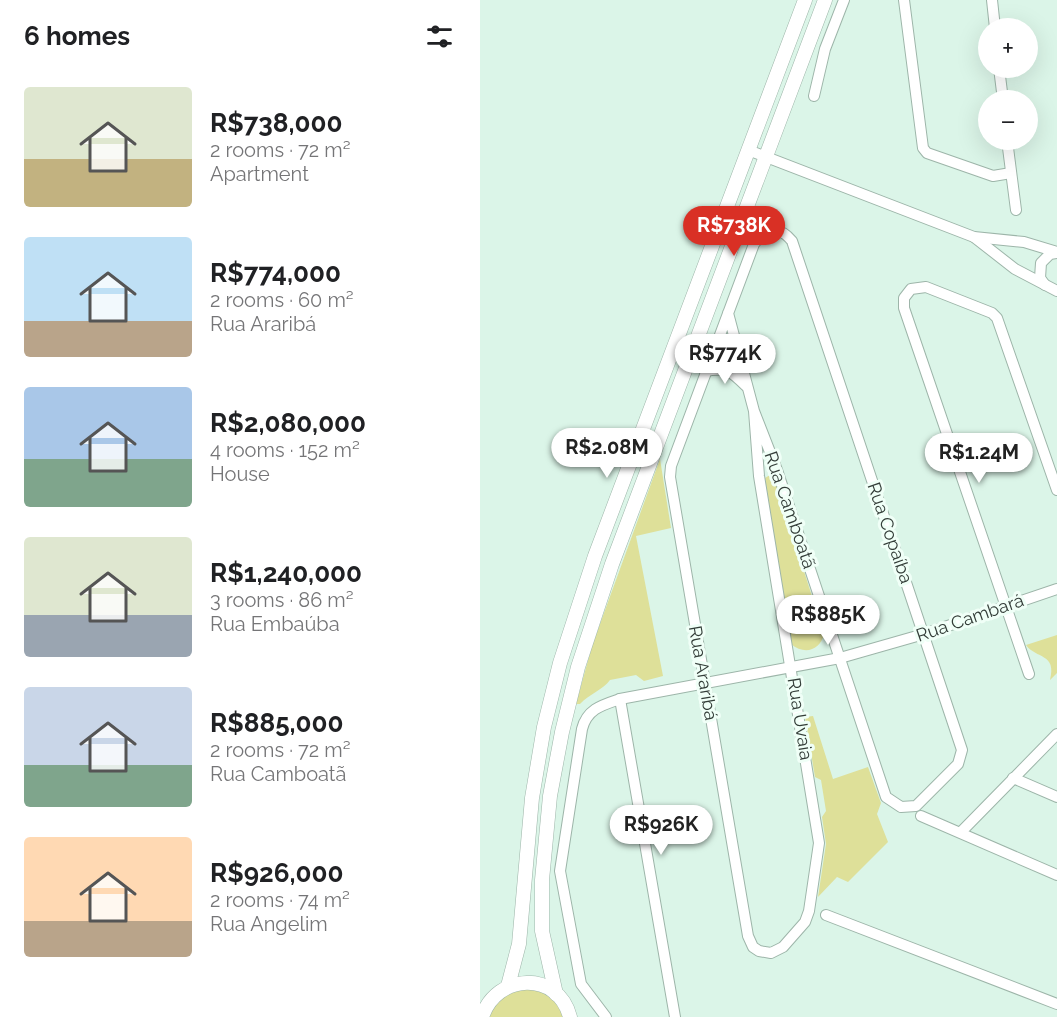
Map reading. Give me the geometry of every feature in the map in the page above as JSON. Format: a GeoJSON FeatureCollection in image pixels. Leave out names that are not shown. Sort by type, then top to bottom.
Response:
{"type":"FeatureCollection","features":[{"type":"Feature","properties":{"kind":"main road"},"geometry":{"type":"LineString","coordinates":[[508,986],[519,944],[532,798],[544,727],[560,663],[595,556],[805,0]]}},
{"type":"Feature","properties":{"kind":"main road"},"geometry":{"type":"LineString","coordinates":[[571,1016],[556,994],[545,945],[541,907],[550,796],[564,721],[578,667],[612,564],[825,0]]}},
{"type":"Feature","properties":{"kind":"main road"},"geometry":{"type":"LineString","coordinates":[[482,1017],[485,1002],[508,986],[534,983],[556,994]]}},
{"type":"Feature","properties":{"kind":"street"},"geometry":{"type":"LineString","coordinates":[[814,96],[825,49],[844,0]]}},
{"type":"Feature","properties":{"kind":"street"},"geometry":{"type":"LineString","coordinates":[[904,0],[922,147],[927,153],[993,176],[1011,173]]}},
{"type":"Feature","properties":{"kind":"street"},"geometry":{"type":"LineString","coordinates":[[992,0],[994,18]]}},
{"type":"Feature","properties":{"kind":"street"},"geometry":{"type":"LineString","coordinates":[[748,150],[974,237],[1024,242],[1057,253]]}},
{"type":"Feature","properties":{"kind":"street"},"geometry":{"type":"LineString","coordinates":[[1008,150],[1016,210]]}},
{"type":"Feature","properties":{"kind":"street","name":"Rua Araribá"},"geometry":{"type":"LineString","coordinates":[[775,230],[758,236],[705,371],[671,466],[670,477],[748,936],[750,942],[759,951],[771,953],[783,947]]}},
{"type":"Feature","properties":{"kind":"street","name":"Rua Copaíba"},"geometry":{"type":"LineString","coordinates":[[775,230],[787,235],[792,241],[961,743],[961,758],[958,764],[916,806],[902,807],[894,804]]}},
{"type":"Feature","properties":{"kind":"street"},"geometry":{"type":"LineString","coordinates":[[974,237],[1015,269],[1057,291]]}},
{"type":"Feature","properties":{"kind":"street"},"geometry":{"type":"LineString","coordinates":[[1045,285],[1040,278],[1041,262],[1050,254],[1057,253]]}},
{"type":"Feature","properties":{"kind":"street"},"geometry":{"type":"LineString","coordinates":[[1029,674],[904,308],[904,298],[910,289],[926,287],[992,313],[997,318],[1057,490]]}},
{"type":"Feature","properties":{"kind":"street","name":"Rua Camboatã"},"geometry":{"type":"LineString","coordinates":[[728,314],[754,411],[777,470],[886,797],[894,804]]}},
{"type":"Feature","properties":{"kind":"street"},"geometry":{"type":"LineString","coordinates":[[705,371],[717,369],[730,371],[748,388]]}},
{"type":"Feature","properties":{"kind":"street","name":"Rua Uvaia"},"geometry":{"type":"LineString","coordinates":[[754,411],[759,476],[819,853],[807,917],[783,947]]}},
{"type":"Feature","properties":{"kind":"street"},"geometry":{"type":"LineString","coordinates":[[759,476],[777,470]]}},
{"type":"Feature","properties":{"kind":"street","name":"Rua Cambará"},"geometry":{"type":"LineString","coordinates":[[606,1017],[581,984],[560,871],[582,729],[588,715],[601,705],[620,699],[840,658],[924,634],[1057,589]]}},
{"type":"Feature","properties":{"kind":"street"},"geometry":{"type":"LineString","coordinates":[[620,699],[675,1017]]}},
{"type":"Feature","properties":{"kind":"street"},"geometry":{"type":"LineString","coordinates":[[961,832],[1057,734]]}},
{"type":"Feature","properties":{"kind":"street"},"geometry":{"type":"LineString","coordinates":[[1013,778],[1057,797]]}},
{"type":"Feature","properties":{"kind":"street"},"geometry":{"type":"LineString","coordinates":[[921,816],[1057,875]]}},
{"type":"Feature","properties":{"kind":"street"},"geometry":{"type":"LineString","coordinates":[[826,915],[1055,1003],[1057,991]]}},
{"type":"Feature","properties":{"kind":"green space"},"geometry":{"type":"Polygon","coordinates":[[[660,459],[671,528],[636,536],[663,676],[644,681],[636,675],[610,680],[580,704],[576,704],[592,646],[660,459]]]}},
{"type":"Feature","properties":{"kind":"green space"},"geometry":{"type":"Polygon","coordinates":[[[770,475],[774,477],[824,634],[819,644],[811,650],[801,649],[791,644],[765,478],[770,475]]]}},
{"type":"Feature","properties":{"kind":"green space"},"geometry":{"type":"Polygon","coordinates":[[[1057,635],[1057,673],[1050,680],[1051,665],[1026,645],[1057,635]]]}},
{"type":"Feature","properties":{"kind":"green space"},"geometry":{"type":"Polygon","coordinates":[[[813,716],[833,779],[868,767],[881,803],[877,814],[888,842],[848,882],[837,877],[818,897],[826,844],[822,817],[826,811],[821,780],[815,777],[805,717],[813,716]]]}},
{"type":"Feature","properties":{"kind":"green space"},"geometry":{"type":"Polygon","coordinates":[[[534,987],[553,996],[565,1017],[486,1017],[505,992],[534,987]]]}}]}
